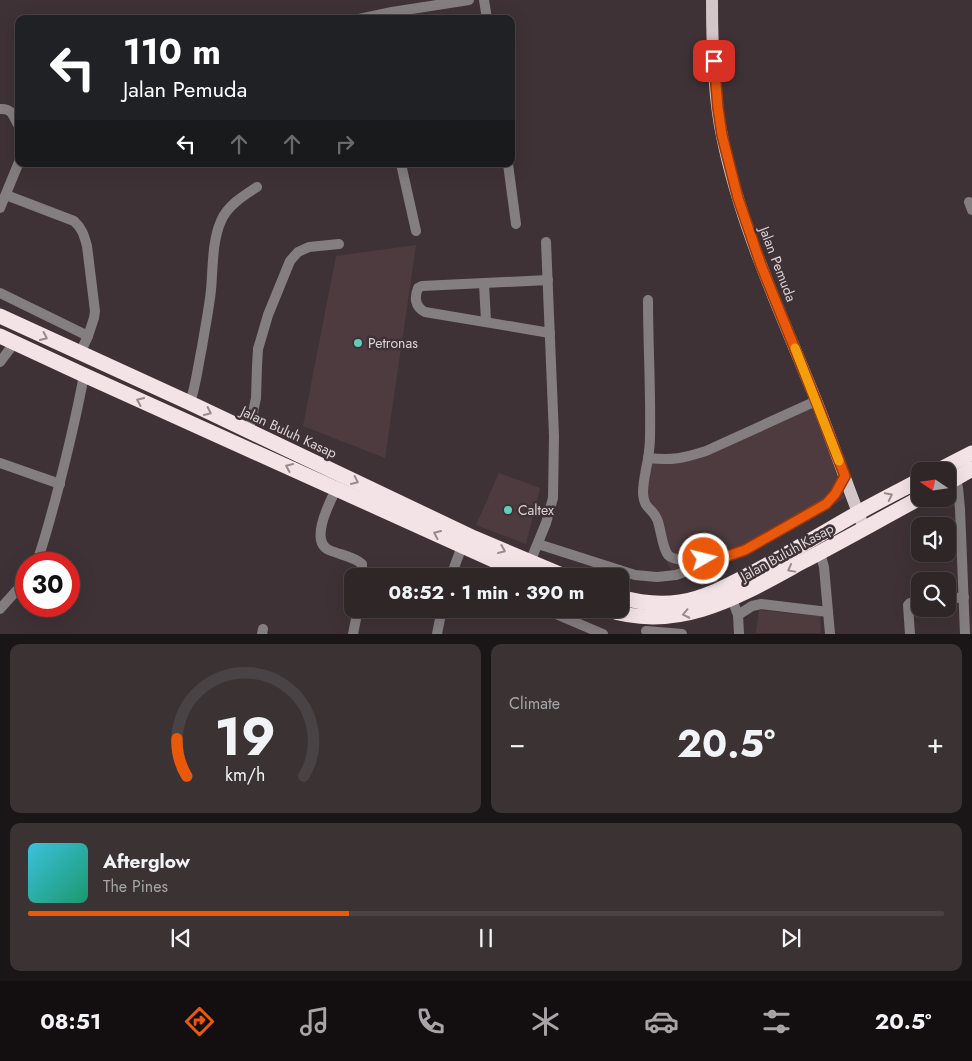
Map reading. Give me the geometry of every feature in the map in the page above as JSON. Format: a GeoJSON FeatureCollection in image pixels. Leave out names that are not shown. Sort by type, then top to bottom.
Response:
{"type":"FeatureCollection","features":[{"type":"Feature","properties":{"kind":"highway","name":"Jalan Buluh Kasap"},"geometry":{"type":"LineString","coordinates":[[0,316],[190,403],[474,538],[528,568]]}},
{"type":"Feature","properties":{"kind":"highway","name":"Jalan Buluh Kasap"},"geometry":{"type":"LineString","coordinates":[[0,336],[462,546],[527,568]]}},
{"type":"Feature","properties":{"kind":"highway"},"geometry":{"type":"LineString","coordinates":[[954,462],[972,453]]}},
{"type":"Feature","properties":{"kind":"highway"},"geometry":{"type":"LineString","coordinates":[[956,479],[972,469]]}},
{"type":"Feature","properties":{"kind":"highway","name":"Jalan Buluh Kasap"},"geometry":{"type":"LineString","coordinates":[[629,616],[647,628],[672,616],[708,609],[788,554],[858,512],[911,485]]}},
{"type":"Feature","properties":{"kind":"highway","name":"Jalan Buluh Kasap"},"geometry":{"type":"LineString","coordinates":[[629,600],[654,604],[681,602],[702,596],[730,593],[820,553],[911,503]]}},
{"type":"Feature","properties":{"kind":"main road","name":"Jalan Pemuda"},"geometry":{"type":"LineString","coordinates":[[712,0],[713,47],[718,108],[722,135],[738,198],[750,237],[816,401],[864,528]]}},
{"type":"Feature","properties":{"kind":"street"},"geometry":{"type":"LineString","coordinates":[[382,15],[469,0]]}},
{"type":"Feature","properties":{"kind":"street"},"geometry":{"type":"LineString","coordinates":[[484,0],[486,15]]}},
{"type":"Feature","properties":{"kind":"street"},"geometry":{"type":"LineString","coordinates":[[0,108],[9,110],[15,120]]}},
{"type":"Feature","properties":{"kind":"street"},"geometry":{"type":"LineString","coordinates":[[0,208],[17,167]]}},
{"type":"Feature","properties":{"kind":"street"},"geometry":{"type":"LineString","coordinates":[[402,167],[416,231]]}},
{"type":"Feature","properties":{"kind":"street"},"geometry":{"type":"LineString","coordinates":[[508,167],[516,224]]}},
{"type":"Feature","properties":{"kind":"street"},"geometry":{"type":"LineString","coordinates":[[190,403],[194,390],[211,292],[216,235],[221,220],[228,209],[257,187]]}},
{"type":"Feature","properties":{"kind":"street"},"geometry":{"type":"LineString","coordinates":[[6,195],[74,221],[84,235],[87,246],[94,312],[93,324],[80,353]]}},
{"type":"Feature","properties":{"kind":"street"},"geometry":{"type":"LineString","coordinates":[[530,568],[553,498],[554,436],[546,242]]}},
{"type":"Feature","properties":{"kind":"street"},"geometry":{"type":"LineString","coordinates":[[248,431],[256,398],[258,349],[268,314],[290,261],[298,252],[309,247],[339,244]]}},
{"type":"Feature","properties":{"kind":"street"},"geometry":{"type":"LineString","coordinates":[[548,280],[422,286],[416,292],[416,304],[419,309],[425,312],[550,333]]}},
{"type":"Feature","properties":{"kind":"street"},"geometry":{"type":"LineString","coordinates":[[484,284],[486,321]]}},
{"type":"Feature","properties":{"kind":"street"},"geometry":{"type":"LineString","coordinates":[[0,293],[88,336]]}},
{"type":"Feature","properties":{"kind":"street"},"geometry":{"type":"LineString","coordinates":[[648,300],[650,429],[648,458],[644,477],[643,493],[645,503],[655,515],[668,555],[680,560],[719,559]]}},
{"type":"Feature","properties":{"kind":"street"},"geometry":{"type":"LineString","coordinates":[[0,362],[15,342]]}},
{"type":"Feature","properties":{"kind":"street"},"geometry":{"type":"LineString","coordinates":[[41,552],[60,484],[84,375]]}},
{"type":"Feature","properties":{"kind":"street"},"geometry":{"type":"LineString","coordinates":[[648,458],[672,460],[700,453],[816,401]]}},
{"type":"Feature","properties":{"kind":"street"},"geometry":{"type":"LineString","coordinates":[[0,463],[60,484]]}},
{"type":"Feature","properties":{"kind":"street"},"geometry":{"type":"LineString","coordinates":[[538,544],[635,575],[657,577],[676,575],[745,550],[826,504],[835,494],[845,476]]}},
{"type":"Feature","properties":{"kind":"street"},"geometry":{"type":"LineString","coordinates":[[956,486],[958,488],[960,509],[965,634]]}},
{"type":"Feature","properties":{"kind":"street"},"geometry":{"type":"LineString","coordinates":[[336,489],[322,524],[321,537],[323,545],[327,549],[357,560],[362,564],[362,568]]}},
{"type":"Feature","properties":{"kind":"street"},"geometry":{"type":"LineString","coordinates":[[454,568],[462,546]]}},
{"type":"Feature","properties":{"kind":"street"},"geometry":{"type":"LineString","coordinates":[[820,553],[824,567],[830,634]]}},
{"type":"Feature","properties":{"kind":"street"},"geometry":{"type":"LineString","coordinates":[[0,609],[15,592]]}},
{"type":"Feature","properties":{"kind":"street"},"geometry":{"type":"LineString","coordinates":[[730,593],[738,615],[739,634]]}},
{"type":"Feature","properties":{"kind":"street"},"geometry":{"type":"LineString","coordinates":[[956,598],[964,597]]}},
{"type":"Feature","properties":{"kind":"street"},"geometry":{"type":"LineString","coordinates":[[910,634],[908,605],[911,603]]}},
{"type":"Feature","properties":{"kind":"street"},"geometry":{"type":"LineString","coordinates":[[738,615],[752,606],[760,604],[828,612]]}},
{"type":"Feature","properties":{"kind":"street"},"geometry":{"type":"LineString","coordinates":[[353,634],[356,618]]}},
{"type":"Feature","properties":{"kind":"street"},"geometry":{"type":"LineString","coordinates":[[436,634],[440,618]]}},
{"type":"Feature","properties":{"kind":"street"},"geometry":{"type":"LineString","coordinates":[[565,618],[603,634]]}},
{"type":"Feature","properties":{"kind":"street"},"geometry":{"type":"LineString","coordinates":[[647,628],[682,634]]}},
{"type":"Feature","properties":{"kind":"shaded area"},"geometry":{"type":"Polygon","coordinates":[[[416,245],[385,458],[303,426],[336,256],[416,245]]]}},
{"type":"Feature","properties":{"kind":"shaded area"},"geometry":{"type":"Polygon","coordinates":[[[811,399],[845,498],[748,554],[676,578],[662,553],[640,470],[645,453],[670,456],[696,451],[811,399]]]}},
{"type":"Feature","properties":{"kind":"shaded area"},"geometry":{"type":"Polygon","coordinates":[[[499,473],[540,488],[526,544],[476,525],[499,473]]]}},
{"type":"Feature","properties":{"kind":"shaded area"},"geometry":{"type":"Polygon","coordinates":[[[759,610],[820,616],[821,633],[756,633],[759,610]]]}},
{"type":"Feature","properties":{"kind":"slow traffic"},"geometry":{"type":"LineString","coordinates":[[795,348],[839,461]]}},
{"type":"Feature","properties":{"kind":"place","name":"Petronas"},"geometry":{"type":"Point","coordinates":[358,343]}},
{"type":"Feature","properties":{"kind":"place","name":"Caltex"},"geometry":{"type":"Point","coordinates":[508,510]}},
{"type":"Feature","properties":{"kind":"route"},"geometry":{"type":"LineString","coordinates":[[704,559],[719,559],[745,550],[826,504],[835,494],[845,476],[750,237],[722,135],[714,61]]}}]}
